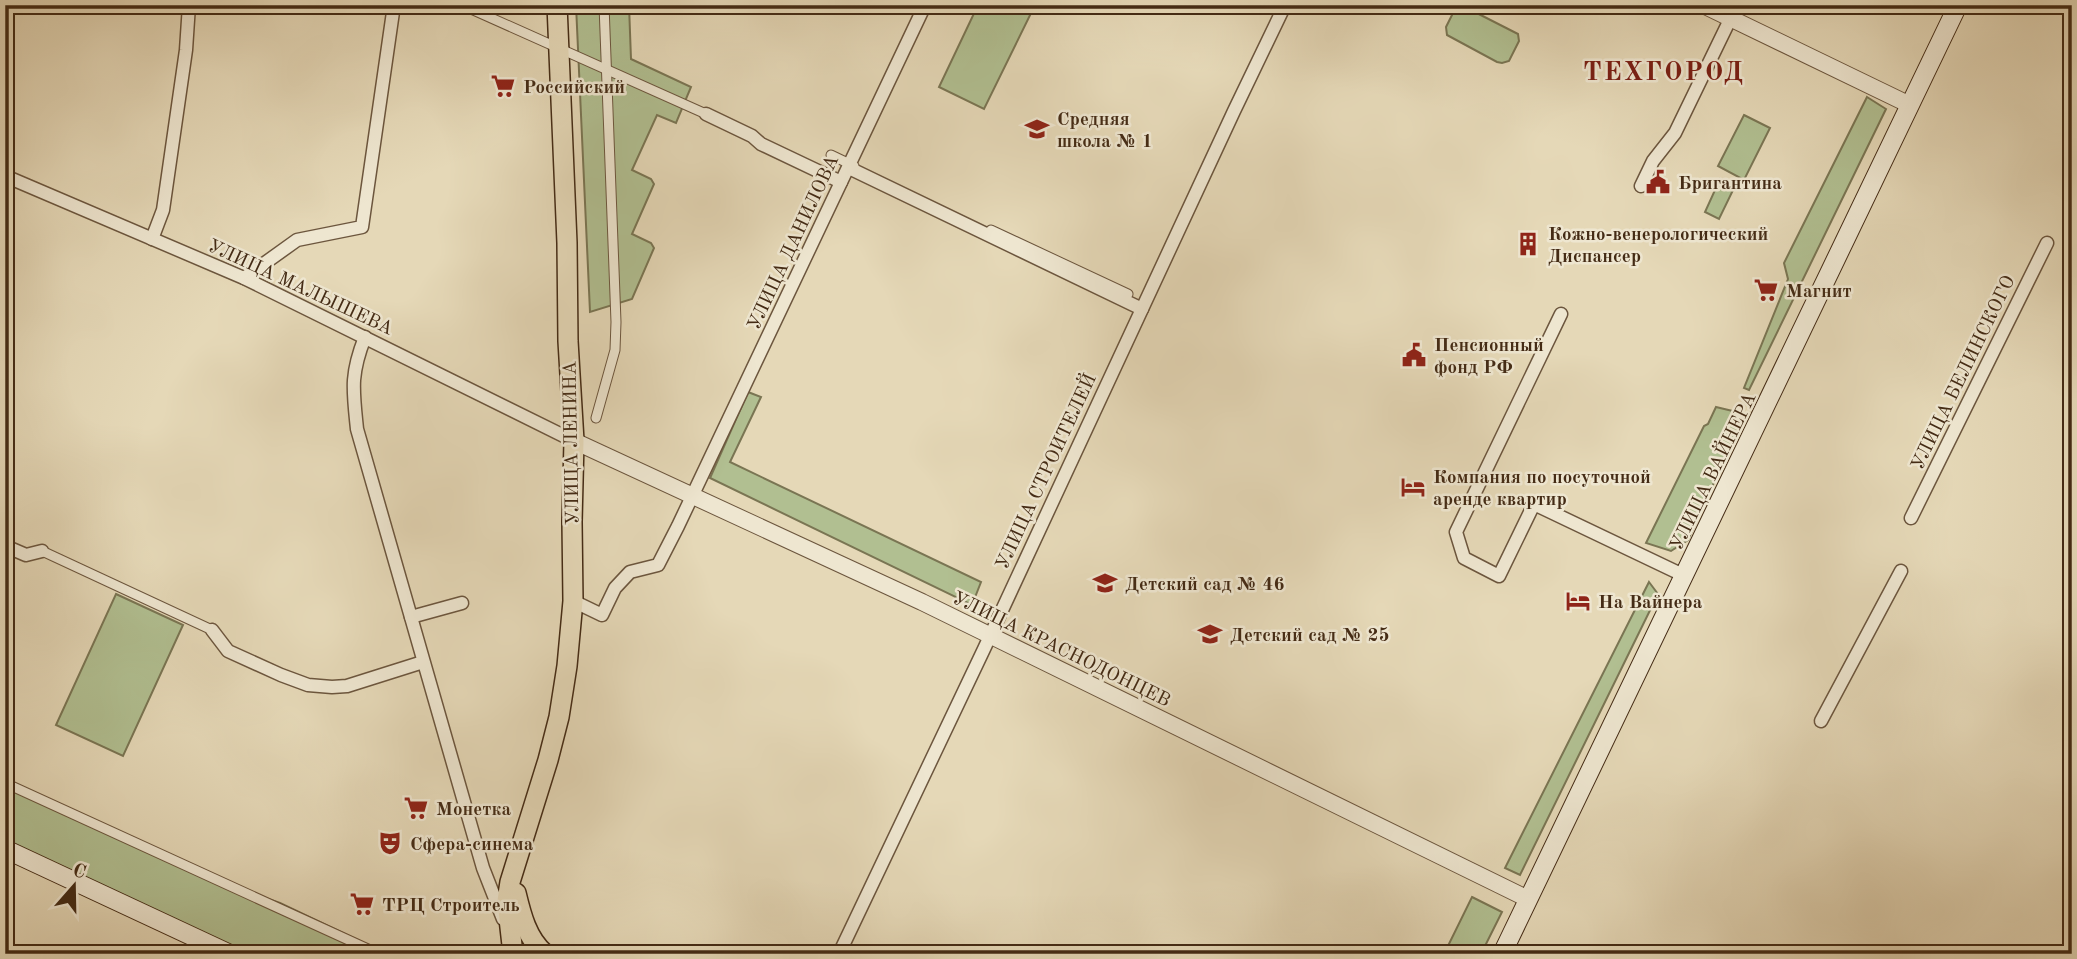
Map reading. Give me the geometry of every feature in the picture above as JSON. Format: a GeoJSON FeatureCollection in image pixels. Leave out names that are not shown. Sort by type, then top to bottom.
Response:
{"type":"FeatureCollection","features":[{"type":"Feature","properties":{"kind":"main road","name":"УЛИЦА ЛЕНИНА"},"geometry":{"type":"LineString","coordinates":[[513,954],[507,901],[512,872],[559,717],[573,601],[575,441],[568,341],[557,5]]}},
{"type":"Feature","properties":{"kind":"main road","name":"УЛИЦА ВАЙНЕРА"},"geometry":{"type":"LineString","coordinates":[[1502,954],[1958,5]]}},
{"type":"Feature","properties":{"kind":"main road"},"geometry":{"type":"LineString","coordinates":[[7,855],[230,954]]}},
{"type":"Feature","properties":{"kind":"main road"},"geometry":{"type":"LineString","coordinates":[[512,872],[524,922],[545,954]]}},
{"type":"Feature","properties":{"kind":"street"},"geometry":{"type":"LineString","coordinates":[[152,239],[163,210],[186,50],[188,5]]}},
{"type":"Feature","properties":{"kind":"street"},"geometry":{"type":"LineString","coordinates":[[244,278],[297,240],[362,227],[394,5]]}},
{"type":"Feature","properties":{"kind":"street"},"geometry":{"type":"LineString","coordinates":[[462,5],[706,114],[841,182]]}},
{"type":"Feature","properties":{"kind":"street"},"geometry":{"type":"LineString","coordinates":[[596,418],[615,350],[616,322],[604,5]]}},
{"type":"Feature","properties":{"kind":"street","name":"УЛИЦА ДАНИЛОВА"},"geometry":{"type":"LineString","coordinates":[[573,601],[601,615],[615,588],[630,572],[658,565],[925,5]]}},
{"type":"Feature","properties":{"kind":"street","name":"УЛИЦА СТРОИТЕЛЕЙ"},"geometry":{"type":"LineString","coordinates":[[839,954],[1285,5]]}},
{"type":"Feature","properties":{"kind":"street"},"geometry":{"type":"LineString","coordinates":[[1703,5],[1733,12],[1910,104]]}},
{"type":"Feature","properties":{"kind":"street"},"geometry":{"type":"LineString","coordinates":[[1641,186],[1653,161],[1675,133],[1733,12]]}},
{"type":"Feature","properties":{"kind":"street"},"geometry":{"type":"LineString","coordinates":[[831,155],[1142,309]]}},
{"type":"Feature","properties":{"kind":"street"},"geometry":{"type":"LineString","coordinates":[[849,166],[1128,294]]}},
{"type":"Feature","properties":{"kind":"street","name":"УЛИЦА МАЛЫШЕВА"},"geometry":{"type":"LineString","coordinates":[[5,176],[244,278],[575,441]]}},
{"type":"Feature","properties":{"kind":"street","name":"УЛИЦА БЕЛИНСКОГО"},"geometry":{"type":"LineString","coordinates":[[1911,518],[2047,243]]}},
{"type":"Feature","properties":{"kind":"street"},"geometry":{"type":"LineString","coordinates":[[1562,314],[1456,532],[1464,558],[1499,576],[1534,504],[1685,576]]}},
{"type":"Feature","properties":{"kind":"street","name":"УЛИЦА ЛЕНИНА"},"geometry":{"type":"LineString","coordinates":[[365,337],[353,380],[357,429],[483,868],[510,934]]}},
{"type":"Feature","properties":{"kind":"street","name":"УЛИЦА КРАСНОДОНЦЕВ"},"geometry":{"type":"LineString","coordinates":[[575,441],[862,574],[1528,900]]}},
{"type":"Feature","properties":{"kind":"street"},"geometry":{"type":"LineString","coordinates":[[5,546],[26,555],[42,551],[212,630],[228,651],[281,676],[308,685],[331,688],[347,686],[423,662]]}},
{"type":"Feature","properties":{"kind":"street"},"geometry":{"type":"LineString","coordinates":[[1821,721],[1901,571]]}},
{"type":"Feature","properties":{"kind":"street"},"geometry":{"type":"LineString","coordinates":[[411,617],[462,603]]}},
{"type":"Feature","properties":{"kind":"street"},"geometry":{"type":"LineString","coordinates":[[5,783],[379,954]]}},
{"type":"Feature","properties":{"kind":"green space"},"geometry":{"type":"Polygon","coordinates":[[[576,5],[629,5],[631,59],[691,87],[676,123],[657,115],[632,170],[651,179],[654,184],[632,234],[651,243],[654,248],[632,299],[590,312],[576,5]]]}},
{"type":"Feature","properties":{"kind":"green space"},"geometry":{"type":"Polygon","coordinates":[[[978,5],[1035,5],[984,109],[939,87],[978,5]]]}},
{"type":"Feature","properties":{"kind":"green space"},"geometry":{"type":"Polygon","coordinates":[[[1463,6],[1518,34],[1519,41],[1509,61],[1497,62],[1447,35],[1446,27],[1455,9],[1463,6]]]}},
{"type":"Feature","properties":{"kind":"green space"},"geometry":{"type":"Polygon","coordinates":[[[1867,97],[1886,109],[1749,390],[1744,388],[1788,279],[1784,263],[1867,97]]]}},
{"type":"Feature","properties":{"kind":"green space"},"geometry":{"type":"Polygon","coordinates":[[[1744,115],[1770,128],[1744,180],[1718,166],[1744,115]]]}},
{"type":"Feature","properties":{"kind":"green space"},"geometry":{"type":"Polygon","coordinates":[[[1720,179],[1735,186],[1719,219],[1705,212],[1720,179]]]}},
{"type":"Feature","properties":{"kind":"green space"},"geometry":{"type":"Polygon","coordinates":[[[748,392],[761,397],[730,462],[981,582],[972,605],[710,478],[748,392]]]}},
{"type":"Feature","properties":{"kind":"green space"},"geometry":{"type":"Polygon","coordinates":[[[1716,407],[1745,414],[1688,540],[1671,551],[1646,543],[1704,426],[1708,424],[1716,407]]]}},
{"type":"Feature","properties":{"kind":"green space"},"geometry":{"type":"Polygon","coordinates":[[[1649,582],[1658,594],[1520,875],[1505,868],[1649,582]]]}},
{"type":"Feature","properties":{"kind":"green space"},"geometry":{"type":"Polygon","coordinates":[[[116,594],[183,625],[123,756],[56,725],[116,594]]]}},
{"type":"Feature","properties":{"kind":"green space"},"geometry":{"type":"Polygon","coordinates":[[[5,781],[230,886],[280,903],[387,954],[242,954],[5,843],[5,781]]]}},
{"type":"Feature","properties":{"kind":"green space"},"geometry":{"type":"Polygon","coordinates":[[[1472,897],[1502,912],[1481,954],[1444,954],[1472,897]]]}},
{"type":"Feature","properties":{"kind":"place","name":"Российский"},"geometry":{"type":"Point","coordinates":[503,86]}},
{"type":"Feature","properties":{"kind":"place","name":"Средняя школа № 1"},"geometry":{"type":"Point","coordinates":[1037,129]}},
{"type":"Feature","properties":{"kind":"place","name":"Бригантина"},"geometry":{"type":"Point","coordinates":[1658,182]}},
{"type":"Feature","properties":{"kind":"place","name":"Кожно-венерологический Диспансер"},"geometry":{"type":"Point","coordinates":[1528,244]}},
{"type":"Feature","properties":{"kind":"place","name":"Магнит"},"geometry":{"type":"Point","coordinates":[1766,290]}},
{"type":"Feature","properties":{"kind":"place","name":"Пенсионный фонд РФ"},"geometry":{"type":"Point","coordinates":[1414,355]}},
{"type":"Feature","properties":{"kind":"place","name":"Компания по посуточной аренде квартир"},"geometry":{"type":"Point","coordinates":[1413,487]}},
{"type":"Feature","properties":{"kind":"place","name":"Детский сад № 46"},"geometry":{"type":"Point","coordinates":[1105,583]}},
{"type":"Feature","properties":{"kind":"place","name":"На Вайнера"},"geometry":{"type":"Point","coordinates":[1578,601]}},
{"type":"Feature","properties":{"kind":"place","name":"Детский сад № 25"},"geometry":{"type":"Point","coordinates":[1210,634]}},
{"type":"Feature","properties":{"kind":"place","name":"Монетка"},"geometry":{"type":"Point","coordinates":[416,808]}},
{"type":"Feature","properties":{"kind":"place","name":"Сфера-синема"},"geometry":{"type":"Point","coordinates":[390,843]}},
{"type":"Feature","properties":{"kind":"place","name":"ТРЦ Строитель"},"geometry":{"type":"Point","coordinates":[362,904]}},
{"type":"Feature","properties":{"kind":"district","name":"ТЕХГОРОД"},"geometry":{"type":"Point","coordinates":[1664,71]}}]}
